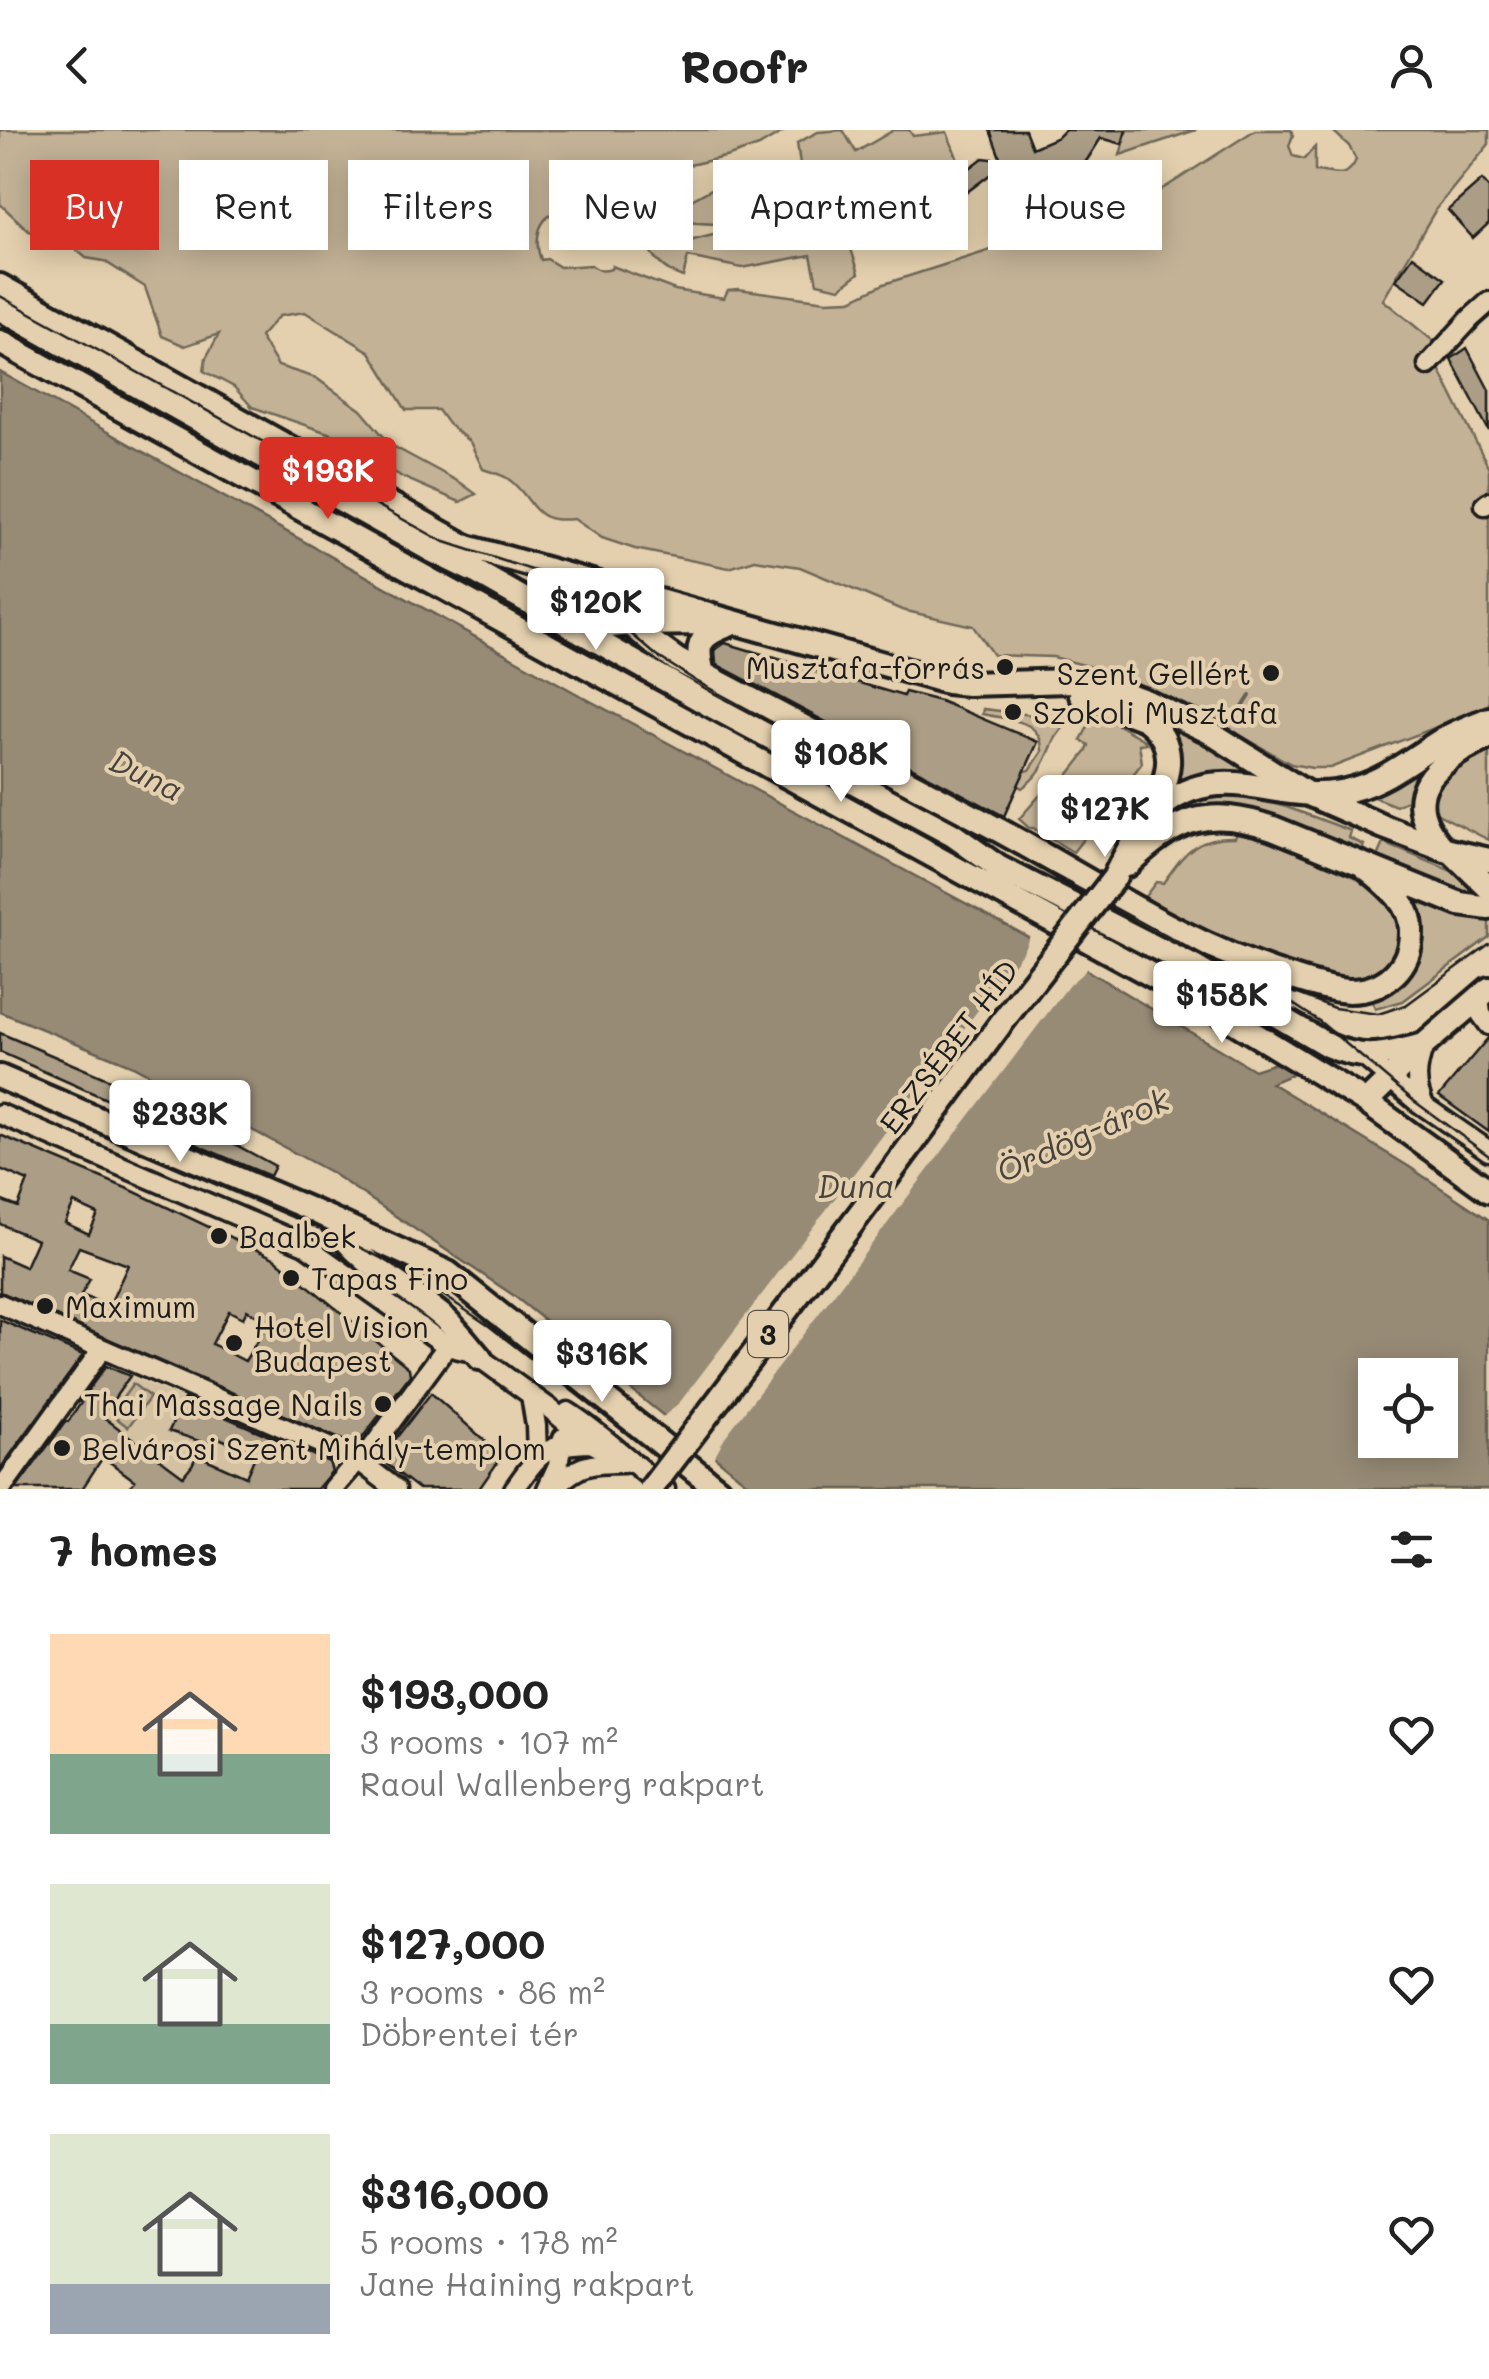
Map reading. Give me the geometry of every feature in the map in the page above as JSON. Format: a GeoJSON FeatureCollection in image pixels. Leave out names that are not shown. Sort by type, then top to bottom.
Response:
{"type":"FeatureCollection","features":[{"type":"Feature","properties":{"kind":"main road"},"geometry":{"type":"LineString","coordinates":[[0,286],[466,546],[947,682],[1090,683],[1146,701],[1208,731],[1306,793],[1339,792],[1373,782],[1443,740],[1489,719]]}},
{"type":"Feature","properties":{"kind":"main road"},"geometry":{"type":"LineString","coordinates":[[0,309],[708,704],[953,835],[998,866],[1192,966],[1329,1046],[1363,1056],[1424,1045]]}},
{"type":"Feature","properties":{"kind":"main road"},"geometry":{"type":"LineString","coordinates":[[0,342],[1210,1007],[1366,1102],[1489,1191]]}},
{"type":"Feature","properties":{"kind":"main road"},"geometry":{"type":"LineString","coordinates":[[574,578],[678,660],[1219,951],[1333,989],[1367,989],[1384,983],[1396,975],[1409,949],[1409,915],[1389,886],[1354,862]]}},
{"type":"Feature","properties":{"kind":"main road"},"geometry":{"type":"LineString","coordinates":[[564,622],[599,627],[734,623]]}},
{"type":"Feature","properties":{"kind":"main road"},"geometry":{"type":"LineString","coordinates":[[703,674],[698,652],[703,638],[734,623]]}},
{"type":"Feature","properties":{"kind":"main road"},"geometry":{"type":"LineString","coordinates":[[1040,681],[1109,704],[1152,724],[1166,748],[1168,765],[1166,782],[1150,816]]}},
{"type":"Feature","properties":{"kind":"main road"},"geometry":{"type":"LineString","coordinates":[[1489,737],[1445,761],[1422,791],[1421,812],[1436,840],[1489,888]]}},
{"type":"Feature","properties":{"kind":"main road","name":"3"},"geometry":{"type":"LineString","coordinates":[[1114,878],[1126,851],[1150,816],[1173,798],[1212,786],[1240,784],[1306,793],[1449,852],[1489,860]]}},
{"type":"Feature","properties":{"kind":"main road","name":"3"},"geometry":{"type":"LineString","coordinates":[[1114,878],[1161,836],[1193,820],[1210,816],[1248,820],[1460,904],[1489,922]]}},
{"type":"Feature","properties":{"kind":"main road","name":"ERZSÉBET HÍD"},"geometry":{"type":"LineString","coordinates":[[650,1489],[1114,878]]}},
{"type":"Feature","properties":{"kind":"main road"},"geometry":{"type":"LineString","coordinates":[[1460,904],[1489,908]]}},
{"type":"Feature","properties":{"kind":"main road"},"geometry":{"type":"LineString","coordinates":[[1366,1102],[1479,997]]}},
{"type":"Feature","properties":{"kind":"main road"},"geometry":{"type":"LineString","coordinates":[[0,1077],[330,1218],[448,1273],[718,1489]]}},
{"type":"Feature","properties":{"kind":"main road"},"geometry":{"type":"LineString","coordinates":[[330,1218],[371,1266],[446,1320],[480,1358]]}},
{"type":"Feature","properties":{"kind":"street"},"geometry":{"type":"LineString","coordinates":[[1428,365],[1489,302]]}},
{"type":"Feature","properties":{"kind":"street"},"geometry":{"type":"LineString","coordinates":[[1479,997],[1481,1014],[1489,1025]]}},
{"type":"Feature","properties":{"kind":"street"},"geometry":{"type":"LineString","coordinates":[[1424,1045],[1416,1082],[1424,1105]]}},
{"type":"Feature","properties":{"kind":"street"},"geometry":{"type":"LineString","coordinates":[[1363,1056],[1489,1152]]}},
{"type":"Feature","properties":{"kind":"street"},"geometry":{"type":"LineString","coordinates":[[0,1114],[305,1245],[446,1346],[480,1358],[549,1408],[590,1444],[630,1462]]}},
{"type":"Feature","properties":{"kind":"street"},"geometry":{"type":"LineString","coordinates":[[0,1304],[358,1460],[396,1489]]}},
{"type":"Feature","properties":{"kind":"street"},"geometry":{"type":"LineString","coordinates":[[333,1489],[370,1452],[446,1346]]}},
{"type":"Feature","properties":{"kind":"street"},"geometry":{"type":"LineString","coordinates":[[1,1489],[102,1349]]}},
{"type":"Feature","properties":{"kind":"street"},"geometry":{"type":"LineString","coordinates":[[531,1395],[538,1457]]}},
{"type":"Feature","properties":{"kind":"street"},"geometry":{"type":"LineString","coordinates":[[549,1408],[563,1429],[563,1444],[549,1489]]}},
{"type":"Feature","properties":{"kind":"street"},"geometry":{"type":"LineString","coordinates":[[549,1408],[561,1408],[596,1430],[665,1489]]}},
{"type":"Feature","properties":{"kind":"street"},"geometry":{"type":"LineString","coordinates":[[514,1489],[538,1457],[563,1444],[590,1444]]}},
{"type":"Feature","properties":{"kind":"street"},"geometry":{"type":"LineString","coordinates":[[549,1489],[572,1470],[588,1464],[630,1462]]}},
{"type":"Feature","properties":{"kind":"shaded area"},"geometry":{"type":"Polygon","coordinates":[[[0,130],[786,130],[759,146],[693,164],[693,160],[549,160],[549,217],[538,237],[541,260],[547,259],[560,267],[591,265],[603,271],[612,266],[675,290],[724,298],[728,290],[738,289],[826,301],[851,300],[884,284],[991,250],[1162,250],[1162,189],[1255,130],[1291,130],[1289,146],[1293,156],[1304,159],[1315,147],[1315,171],[1339,174],[1348,171],[1356,160],[1349,146],[1332,130],[1489,130],[1489,144],[1436,209],[1383,300],[1443,349],[1434,359],[1489,468],[1489,493],[1477,499],[1489,518],[1489,707],[1330,768],[1291,764],[1208,717],[1115,673],[1053,657],[993,655],[973,626],[902,610],[800,567],[755,560],[729,568],[635,549],[602,538],[574,519],[548,518],[507,478],[483,469],[470,442],[438,410],[406,410],[370,352],[305,312],[279,316],[260,337],[278,366],[316,378],[361,410],[391,445],[476,494],[460,502],[402,477],[331,434],[252,407],[234,387],[204,371],[206,358],[219,334],[185,346],[162,336],[145,287],[104,261],[86,258],[77,250],[159,250],[159,160],[30,160],[30,231],[0,204],[0,130]]]}},
{"type":"Feature","properties":{"kind":"shaded area"},"geometry":{"type":"Polygon","coordinates":[[[843,130],[856,152],[894,130],[909,130],[913,136],[947,132],[958,160],[799,160],[797,143],[818,132],[843,130]]]}},
{"type":"Feature","properties":{"kind":"shaded area"},"geometry":{"type":"Polygon","coordinates":[[[1127,130],[1196,130],[1120,155],[1127,130]]]}},
{"type":"Feature","properties":{"kind":"shaded area"},"geometry":{"type":"Polygon","coordinates":[[[713,188],[713,224],[693,223],[693,199],[713,188]]]}},
{"type":"Feature","properties":{"kind":"shaded area"},"geometry":{"type":"Polygon","coordinates":[[[713,235],[713,250],[851,250],[859,273],[840,288],[817,283],[811,255],[742,268],[688,257],[683,277],[664,267],[650,251],[693,250],[693,240],[713,235]]]}},
{"type":"Feature","properties":{"kind":"shaded area"},"geometry":{"type":"Polygon","coordinates":[[[1049,706],[1063,711],[1065,725],[1042,767],[1022,788],[1013,783],[1016,774],[1030,770],[1042,752],[1041,741],[1022,722],[982,714],[983,709],[1033,715],[1049,706]]]}},
{"type":"Feature","properties":{"kind":"shaded area"},"geometry":{"type":"Polygon","coordinates":[[[1106,718],[1144,740],[1146,743],[1139,744],[1142,763],[1073,852],[1019,819],[1041,794],[1047,795],[1062,783],[1087,751],[1089,745],[1081,740],[1090,723],[1106,718]]]}},
{"type":"Feature","properties":{"kind":"shaded area"},"geometry":{"type":"Polygon","coordinates":[[[1164,720],[1223,752],[1253,774],[1215,775],[1178,782],[1180,748],[1164,720]]]}},
{"type":"Feature","properties":{"kind":"shaded area"},"geometry":{"type":"Polygon","coordinates":[[[1489,750],[1489,840],[1428,809],[1429,793],[1460,762],[1489,750]]]}},
{"type":"Feature","properties":{"kind":"shaded area"},"geometry":{"type":"Polygon","coordinates":[[[1426,766],[1415,804],[1406,801],[1396,806],[1373,797],[1397,785],[1426,766]]]}},
{"type":"Feature","properties":{"kind":"shaded area"},"geometry":{"type":"Polygon","coordinates":[[[1235,795],[1279,805],[1351,831],[1349,838],[1364,845],[1361,853],[1273,816],[1237,806],[1214,804],[1168,814],[1200,800],[1235,795]]]}},
{"type":"Feature","properties":{"kind":"shaded area"},"geometry":{"type":"Polygon","coordinates":[[[1238,829],[1367,882],[1384,843],[1459,874],[1489,903],[1489,937],[1403,1001],[1375,1009],[1366,981],[1325,980],[1208,934],[1143,899],[1156,882],[1163,883],[1192,848],[1221,837],[1235,837],[1238,829]]]}},
{"type":"Feature","properties":{"kind":"shaded area"},"geometry":{"type":"Polygon","coordinates":[[[104,1365],[329,1462],[332,1472],[317,1489],[304,1489],[273,1476],[188,1480],[78,1401],[104,1365]]]}},
{"type":"Feature","properties":{"kind":"shaded area"},"geometry":{"type":"Polygon","coordinates":[[[133,1384],[150,1397],[128,1427],[111,1414],[133,1384]]]}},
{"type":"Feature","properties":{"kind":"water","name":"Duna"},"geometry":{"type":"Polygon","coordinates":[[[0,372],[581,696],[1056,952],[1254,1070],[1279,1062],[1295,1073],[1271,1083],[1489,1220],[1489,1489],[755,1489],[513,1295],[330,1172],[133,1066],[0,1012],[0,372]]]}},
{"type":"Feature","properties":{"kind":"pier"},"geometry":{"type":"Polygon","coordinates":[[[1031,933],[1088,965],[1085,971],[1069,985],[725,1437],[712,1461],[662,1418],[680,1402],[1023,951],[1031,933]]]}},
{"type":"Feature","properties":{"kind":"building"},"geometry":{"type":"Polygon","coordinates":[[[990,130],[1025,130],[1032,148],[1065,130],[1126,130],[1122,144],[1101,138],[1087,160],[1001,160],[990,130]]]}},
{"type":"Feature","properties":{"kind":"building"},"geometry":{"type":"Polygon","coordinates":[[[983,158],[1001,160],[988,160],[988,176],[968,191],[968,169],[983,158]]]}},
{"type":"Feature","properties":{"kind":"building"},"geometry":{"type":"Polygon","coordinates":[[[1482,180],[1489,188],[1489,223],[1473,238],[1448,210],[1482,180]]]}},
{"type":"Feature","properties":{"kind":"building"},"geometry":{"type":"Polygon","coordinates":[[[1413,256],[1445,279],[1428,302],[1396,280],[1413,256]]]}},
{"type":"Feature","properties":{"kind":"building"},"geometry":{"type":"Polygon","coordinates":[[[1467,348],[1489,390],[1489,431],[1451,359],[1467,348]]]}},
{"type":"Feature","properties":{"kind":"building"},"geometry":{"type":"Polygon","coordinates":[[[725,643],[903,696],[905,692],[940,701],[1038,742],[1004,816],[716,664],[715,650],[725,643]]]}},
{"type":"Feature","properties":{"kind":"building"},"geometry":{"type":"Polygon","coordinates":[[[0,1033],[140,1093],[275,1166],[270,1176],[0,1052],[0,1033]]]}},
{"type":"Feature","properties":{"kind":"building"},"geometry":{"type":"Polygon","coordinates":[[[1489,1037],[1489,1132],[1439,1096],[1489,1037]]]}},
{"type":"Feature","properties":{"kind":"building"},"geometry":{"type":"Polygon","coordinates":[[[0,1135],[133,1191],[274,1258],[409,1368],[410,1375],[356,1446],[0,1292],[0,1256],[25,1267],[37,1240],[0,1224],[0,1200],[18,1207],[28,1181],[0,1169],[0,1135]],[[74,1203],[65,1223],[89,1234],[98,1214],[74,1203]],[[79,1247],[68,1270],[90,1279],[81,1295],[109,1306],[128,1265],[79,1247]],[[247,1310],[243,1318],[229,1311],[212,1344],[245,1361],[268,1323],[247,1310]]]}},
{"type":"Feature","properties":{"kind":"building"},"geometry":{"type":"Polygon","coordinates":[[[0,1320],[83,1355],[0,1469],[0,1320]]]}},
{"type":"Feature","properties":{"kind":"building"},"geometry":{"type":"Polygon","coordinates":[[[106,1366],[130,1376],[102,1416],[183,1476],[197,1455],[246,1477],[256,1454],[212,1435],[208,1444],[169,1431],[184,1399],[329,1462],[332,1471],[317,1489],[127,1489],[135,1481],[103,1457],[82,1489],[16,1489],[106,1366]]]}},
{"type":"Feature","properties":{"kind":"building"},"geometry":{"type":"Polygon","coordinates":[[[431,1393],[502,1456],[479,1489],[419,1489],[380,1459],[431,1393]]]}},
{"type":"Feature","properties":{"kind":"waterway"},"geometry":{"type":"LineString","coordinates":[[1241,710],[1250,696]]}},
{"type":"Feature","properties":{"kind":"tram line"},"geometry":{"type":"LineString","coordinates":[[0,296],[442,541],[571,586],[657,656],[696,681],[1209,959],[1334,1008],[1378,1014],[1406,1005],[1489,944]]}},
{"type":"Feature","properties":{"kind":"tram line"},"geometry":{"type":"LineString","coordinates":[[1287,1000],[1489,1156]]}},
{"type":"Feature","properties":{"kind":"tram line"},"geometry":{"type":"LineString","coordinates":[[0,1091],[306,1220],[412,1274],[489,1326],[698,1489]]}},
{"type":"Feature","properties":{"kind":"place","name":"Musztafa-forrás"},"geometry":{"type":"Point","coordinates":[1005,667]}},
{"type":"Feature","properties":{"kind":"place","name":"Szent Gellért"},"geometry":{"type":"Point","coordinates":[1271,673]}},
{"type":"Feature","properties":{"kind":"place","name":"Szokoli Musztafa"},"geometry":{"type":"Point","coordinates":[1013,712]}},
{"type":"Feature","properties":{"kind":"place","name":"Baalbek"},"geometry":{"type":"Point","coordinates":[219,1236]}},
{"type":"Feature","properties":{"kind":"place","name":"Tapas Fino"},"geometry":{"type":"Point","coordinates":[291,1278]}},
{"type":"Feature","properties":{"kind":"place","name":"Maximum"},"geometry":{"type":"Point","coordinates":[45,1306]}},
{"type":"Feature","properties":{"kind":"place","name":"Hotel Vision Budapest"},"geometry":{"type":"Point","coordinates":[234,1343]}},
{"type":"Feature","properties":{"kind":"place","name":"Thai Massage Nails"},"geometry":{"type":"Point","coordinates":[383,1404]}},
{"type":"Feature","properties":{"kind":"place","name":"Belvárosi Szent Mihály-templom"},"geometry":{"type":"Point","coordinates":[62,1448]}},
{"type":"Feature","properties":{"kind":"water label","name":"Ördög-árok"},"geometry":{"type":"Point","coordinates":[1082,1134]}}]}
